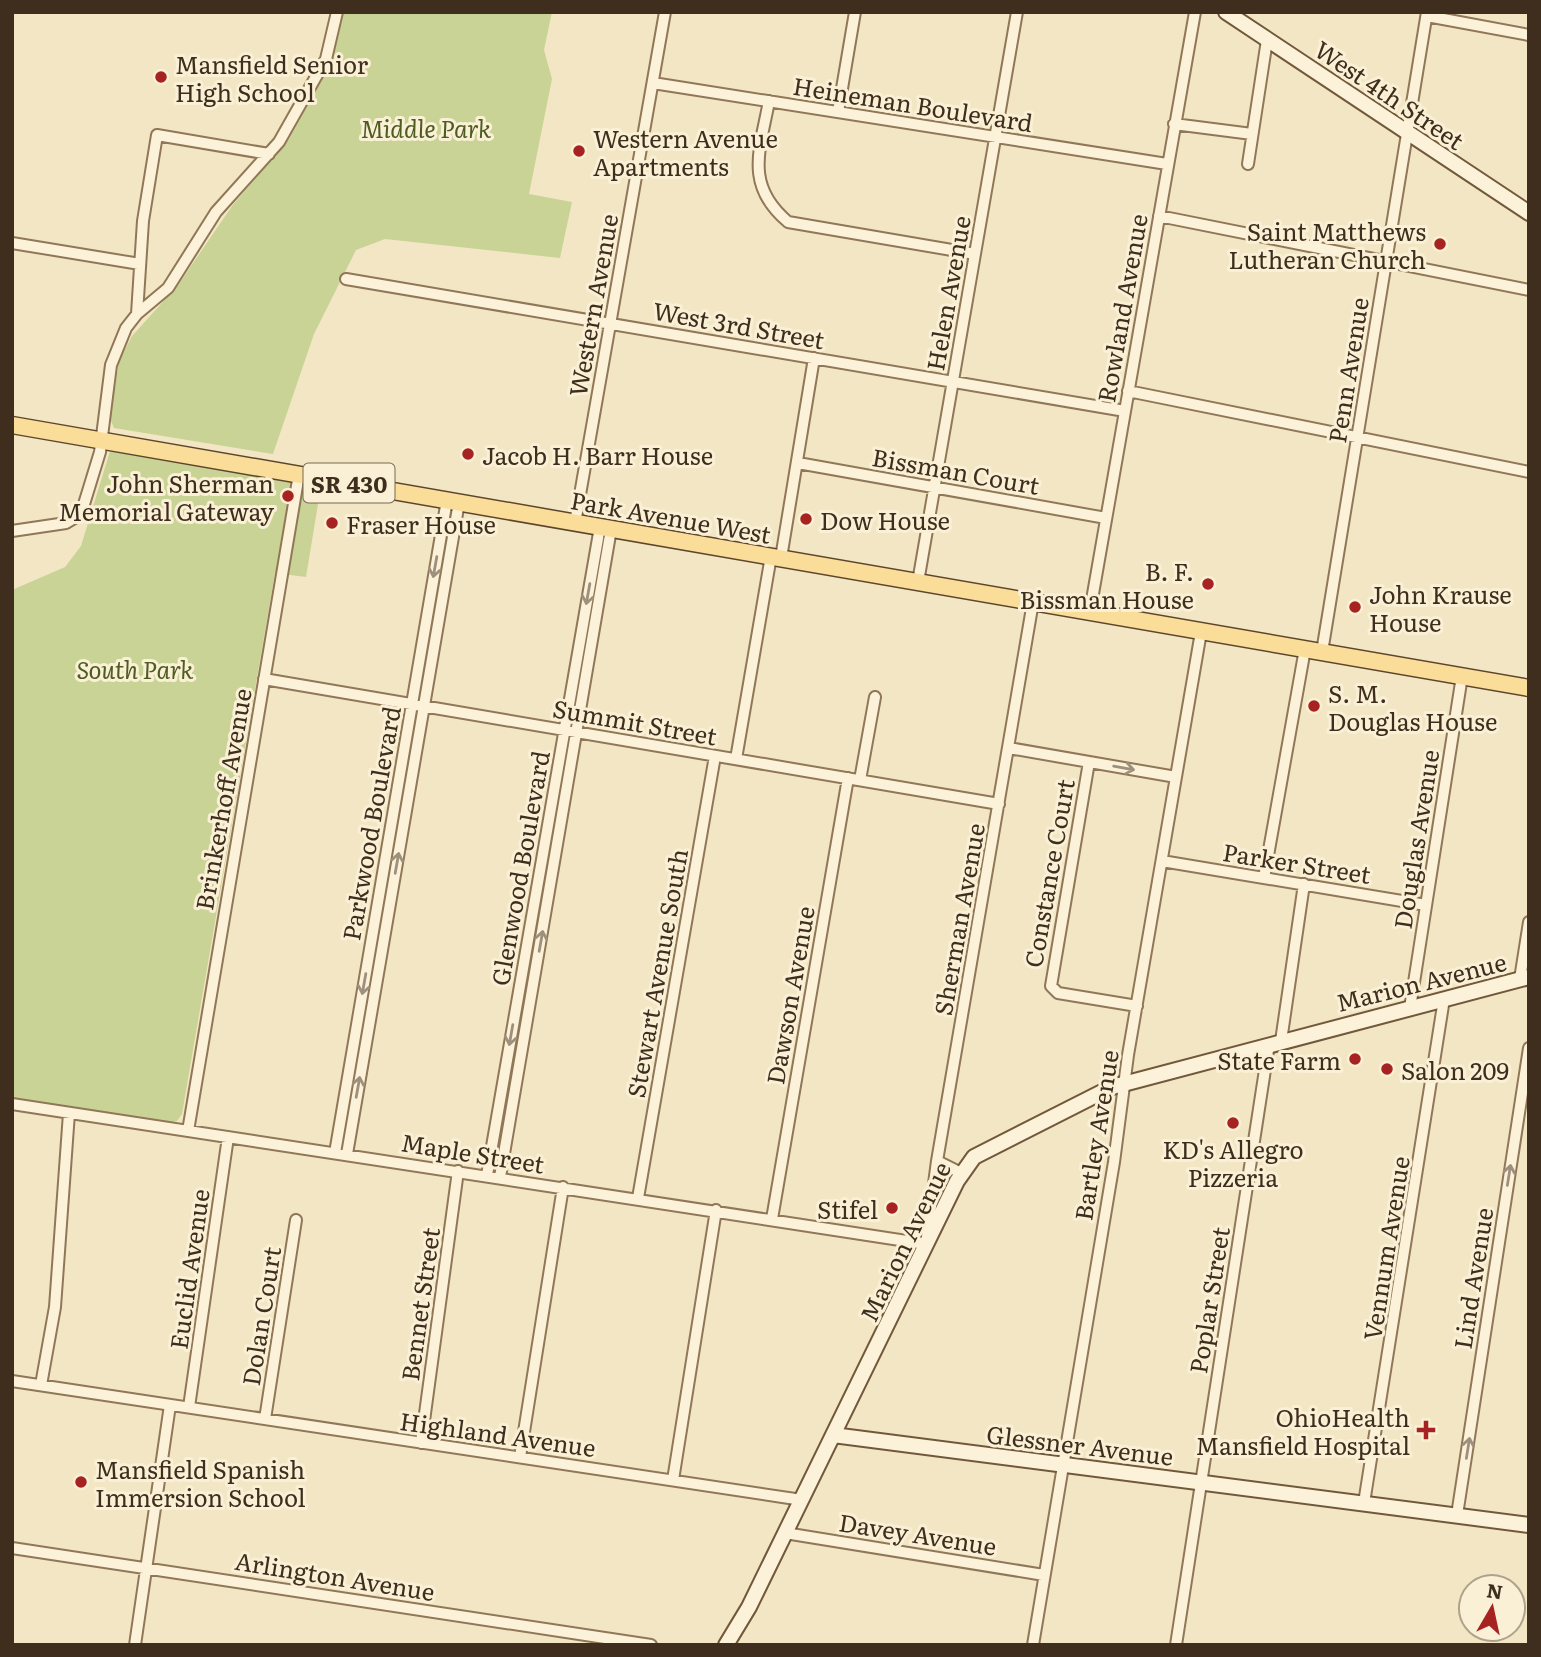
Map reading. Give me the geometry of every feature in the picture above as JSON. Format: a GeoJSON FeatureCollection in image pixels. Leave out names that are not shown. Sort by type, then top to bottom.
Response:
{"type":"FeatureCollection","features":[{"type":"Feature","properties":{"kind":"main road","name":"Park Avenue West"},"geometry":{"type":"LineString","coordinates":[[12,425],[1529,688]]}},
{"type":"Feature","properties":{"kind":"street"},"geometry":{"type":"LineString","coordinates":[[12,531],[66,523],[78,517],[100,452],[99,440],[111,365],[126,328],[137,314],[164,292],[216,212],[284,135],[331,46],[337,12]]}},
{"type":"Feature","properties":{"kind":"street","name":"Western Avenue"},"geometry":{"type":"LineString","coordinates":[[575,523],[665,12]]}},
{"type":"Feature","properties":{"kind":"street"},"geometry":{"type":"LineString","coordinates":[[838,112],[855,12]]}},
{"type":"Feature","properties":{"kind":"street","name":"Helen Avenue"},"geometry":{"type":"LineString","coordinates":[[918,582],[1017,12]]}},
{"type":"Feature","properties":{"kind":"street","name":"Rowland Avenue"},"geometry":{"type":"LineString","coordinates":[[1090,611],[1195,12]]}},
{"type":"Feature","properties":{"kind":"street","name":"West 4th Street"},"geometry":{"type":"LineString","coordinates":[[1226,12],[1529,213]]}},
{"type":"Feature","properties":{"kind":"street"},"geometry":{"type":"LineString","coordinates":[[1427,14],[1529,35]]}},
{"type":"Feature","properties":{"kind":"street","name":"Penn Avenue"},"geometry":{"type":"LineString","coordinates":[[1322,652],[1427,14]]}},
{"type":"Feature","properties":{"kind":"street"},"geometry":{"type":"LineString","coordinates":[[1248,164],[1267,40]]}},
{"type":"Feature","properties":{"kind":"street","name":"Heineman Boulevard"},"geometry":{"type":"LineString","coordinates":[[653,83],[1167,164]]}},
{"type":"Feature","properties":{"kind":"street"},"geometry":{"type":"LineString","coordinates":[[769,101],[757,163],[758,179],[788,222],[975,254]]}},
{"type":"Feature","properties":{"kind":"street"},"geometry":{"type":"LineString","coordinates":[[1174,124],[1252,134]]}},
{"type":"Feature","properties":{"kind":"street"},"geometry":{"type":"LineString","coordinates":[[137,314],[143,221],[157,135],[269,154]]}},
{"type":"Feature","properties":{"kind":"street"},"geometry":{"type":"LineString","coordinates":[[1159,216],[1529,289]]}},
{"type":"Feature","properties":{"kind":"street"},"geometry":{"type":"LineString","coordinates":[[12,243],[140,269]]}},
{"type":"Feature","properties":{"kind":"street"},"geometry":{"type":"LineString","coordinates":[[140,269],[145,289],[155,293],[164,292]]}},
{"type":"Feature","properties":{"kind":"street","name":"West 3rd Street"},"geometry":{"type":"LineString","coordinates":[[346,279],[1125,411]]}},
{"type":"Feature","properties":{"kind":"street"},"geometry":{"type":"LineString","coordinates":[[736,759],[776,557],[798,463],[814,358]]}},
{"type":"Feature","properties":{"kind":"street"},"geometry":{"type":"LineString","coordinates":[[1128,391],[1529,472]]}},
{"type":"Feature","properties":{"kind":"street","name":"Bissman Court"},"geometry":{"type":"LineString","coordinates":[[798,463],[1106,518]]}},
{"type":"Feature","properties":{"kind":"street","name":"Brinkerhoff Avenue"},"geometry":{"type":"LineString","coordinates":[[188,1130],[299,474]]}},
{"type":"Feature","properties":{"kind":"street","name":"Parkwood Boulevard"},"geometry":{"type":"LineString","coordinates":[[341,1153],[453,501]]}},
{"type":"Feature","properties":{"kind":"street","name":"Glenwood Boulevard"},"geometry":{"type":"LineString","coordinates":[[487,1175],[564,730],[605,528]]}},
{"type":"Feature","properties":{"kind":"street","name":"Glenwood Boulevard"},"geometry":{"type":"LineString","coordinates":[[500,1177],[578,732],[605,528]]}},
{"type":"Feature","properties":{"kind":"street","name":"Sherman Avenue"},"geometry":{"type":"LineString","coordinates":[[926,1244],[937,1161],[1033,601]]}},
{"type":"Feature","properties":{"kind":"street","name":"Bartley Avenue"},"geometry":{"type":"LineString","coordinates":[[1033,1645],[1201,632]]}},
{"type":"Feature","properties":{"kind":"street"},"geometry":{"type":"LineString","coordinates":[[1264,878],[1305,649]]}},
{"type":"Feature","properties":{"kind":"street","name":"Douglas Avenue"},"geometry":{"type":"LineString","coordinates":[[1410,1008],[1462,677]]}},
{"type":"Feature","properties":{"kind":"street","name":"Summit Street"},"geometry":{"type":"LineString","coordinates":[[264,679],[999,804]]}},
{"type":"Feature","properties":{"kind":"street"},"geometry":{"type":"LineString","coordinates":[[860,780],[875,697]]}},
{"type":"Feature","properties":{"kind":"street"},"geometry":{"type":"LineString","coordinates":[[1009,748],[1176,777]]}},
{"type":"Feature","properties":{"kind":"street","name":"Stewart Avenue South"},"geometry":{"type":"LineString","coordinates":[[638,1198],[715,756]]}},
{"type":"Feature","properties":{"kind":"street","name":"Constance Court"},"geometry":{"type":"LineString","coordinates":[[1089,762],[1051,986],[1058,993],[1137,1006]]}},
{"type":"Feature","properties":{"kind":"street","name":"Dawson Avenue"},"geometry":{"type":"LineString","coordinates":[[772,1219],[848,778]]}},
{"type":"Feature","properties":{"kind":"street","name":"Parker Street"},"geometry":{"type":"LineString","coordinates":[[1162,861],[1426,905]]}},
{"type":"Feature","properties":{"kind":"street","name":"Poplar Street"},"geometry":{"type":"LineString","coordinates":[[1176,1645],[1275,1042],[1304,884]]}},
{"type":"Feature","properties":{"kind":"street"},"geometry":{"type":"LineString","coordinates":[[1524,978],[1529,922]]}},
{"type":"Feature","properties":{"kind":"street","name":"Marion Avenue"},"geometry":{"type":"LineString","coordinates":[[726,1645],[749,1607],[786,1533],[961,1173],[974,1157],[1126,1082],[1524,978]]}},
{"type":"Feature","properties":{"kind":"street","name":"Vennum Avenue"},"geometry":{"type":"LineString","coordinates":[[1364,1503],[1444,999]]}},
{"type":"Feature","properties":{"kind":"street","name":"Lind Avenue"},"geometry":{"type":"LineString","coordinates":[[1457,1515],[1529,1048]]}},
{"type":"Feature","properties":{"kind":"street","name":"Maple Street"},"geometry":{"type":"LineString","coordinates":[[12,1104],[926,1244]]}},
{"type":"Feature","properties":{"kind":"street"},"geometry":{"type":"LineString","coordinates":[[41,1385],[55,1307],[69,1113]]}},
{"type":"Feature","properties":{"kind":"street","name":"Euclid Avenue"},"geometry":{"type":"LineString","coordinates":[[189,1407],[229,1137]]}},
{"type":"Feature","properties":{"kind":"street"},"geometry":{"type":"LineString","coordinates":[[937,1161],[961,1173]]}},
{"type":"Feature","properties":{"kind":"street","name":"Bennet Street"},"geometry":{"type":"LineString","coordinates":[[421,1443],[458,1171]]}},
{"type":"Feature","properties":{"kind":"street"},"geometry":{"type":"LineString","coordinates":[[520,1457],[563,1187]]}},
{"type":"Feature","properties":{"kind":"street"},"geometry":{"type":"LineString","coordinates":[[673,1480],[716,1210]]}},
{"type":"Feature","properties":{"kind":"street","name":"Dolan Court"},"geometry":{"type":"LineString","coordinates":[[265,1419],[296,1220]]}},
{"type":"Feature","properties":{"kind":"street"},"geometry":{"type":"LineString","coordinates":[[12,1381],[170,1405],[135,1645]]}},
{"type":"Feature","properties":{"kind":"street","name":"Highland Avenue"},"geometry":{"type":"LineString","coordinates":[[170,1405],[802,1500]]}},
{"type":"Feature","properties":{"kind":"street","name":"Glessner Avenue"},"geometry":{"type":"LineString","coordinates":[[834,1435],[1529,1525]]}},
{"type":"Feature","properties":{"kind":"street","name":"Davey Avenue"},"geometry":{"type":"LineString","coordinates":[[786,1533],[1044,1576]]}},
{"type":"Feature","properties":{"kind":"street","name":"Arlington Avenue"},"geometry":{"type":"LineString","coordinates":[[12,1548],[651,1645]]}},
{"type":"Feature","properties":{"kind":"green space","name":"Middle Park"},"geometry":{"type":"Polygon","coordinates":[[[343,12],[552,12],[544,50],[552,79],[529,194],[572,202],[560,258],[385,239],[356,250],[314,334],[273,454],[114,428],[110,419],[119,361],[132,336],[178,285],[232,206],[289,139],[330,65],[343,12]]]}},
{"type":"Feature","properties":{"kind":"green space","name":"South Park"},"geometry":{"type":"Polygon","coordinates":[[[110,451],[321,486],[306,577],[275,573],[182,1114],[177,1121],[170,1123],[12,1099],[12,590],[65,567],[81,546],[110,451]]]}},
{"type":"Feature","properties":{"kind":"place","name":"Mansfield Senior High School"},"geometry":{"type":"Point","coordinates":[161,77]}},
{"type":"Feature","properties":{"kind":"place","name":"Western Avenue Apartments"},"geometry":{"type":"Point","coordinates":[579,151]}},
{"type":"Feature","properties":{"kind":"place","name":"Saint Matthews Lutheran Church"},"geometry":{"type":"Point","coordinates":[1440,244]}},
{"type":"Feature","properties":{"kind":"place","name":"Jacob H. Barr House"},"geometry":{"type":"Point","coordinates":[468,454]}},
{"type":"Feature","properties":{"kind":"place","name":"John Sherman Memorial Gateway"},"geometry":{"type":"Point","coordinates":[288,496]}},
{"type":"Feature","properties":{"kind":"place","name":"Dow House"},"geometry":{"type":"Point","coordinates":[806,519]}},
{"type":"Feature","properties":{"kind":"place","name":"Fraser House"},"geometry":{"type":"Point","coordinates":[332,523]}},
{"type":"Feature","properties":{"kind":"place","name":"B. F. Bissman House"},"geometry":{"type":"Point","coordinates":[1208,584]}},
{"type":"Feature","properties":{"kind":"place","name":"John Krause House"},"geometry":{"type":"Point","coordinates":[1355,607]}},
{"type":"Feature","properties":{"kind":"place","name":"S. M. Douglas House"},"geometry":{"type":"Point","coordinates":[1314,706]}},
{"type":"Feature","properties":{"kind":"place","name":"State Farm"},"geometry":{"type":"Point","coordinates":[1355,1059]}},
{"type":"Feature","properties":{"kind":"place","name":"Salon 209"},"geometry":{"type":"Point","coordinates":[1387,1069]}},
{"type":"Feature","properties":{"kind":"place","name":"KD's Allegro Pizzeria"},"geometry":{"type":"Point","coordinates":[1233,1123]}},
{"type":"Feature","properties":{"kind":"place","name":"Stifel"},"geometry":{"type":"Point","coordinates":[892,1208]}},
{"type":"Feature","properties":{"kind":"place","name":"OhioHealth Mansfield Hospital"},"geometry":{"type":"Point","coordinates":[1426,1430]}},
{"type":"Feature","properties":{"kind":"place","name":"Mansfield Spanish Immersion School"},"geometry":{"type":"Point","coordinates":[81,1482]}}]}
